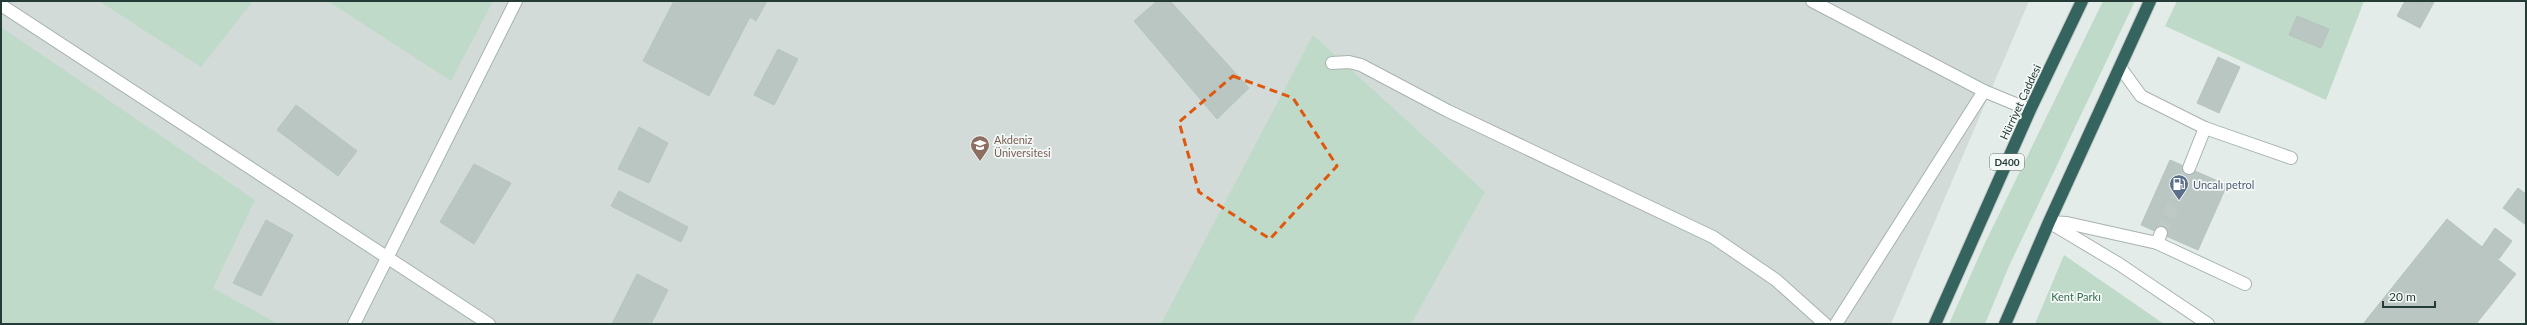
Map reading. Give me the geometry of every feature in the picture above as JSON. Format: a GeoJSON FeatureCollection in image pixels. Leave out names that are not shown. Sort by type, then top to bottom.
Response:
{"type":"FeatureCollection","features":[{"type":"Feature","properties":{"kind":"highway","name":"Hürriyet Caddesi"},"geometry":{"type":"LineString","coordinates":[[1935,324],[2030,110],[2082,1]]}},
{"type":"Feature","properties":{"kind":"highway"},"geometry":{"type":"LineString","coordinates":[[2005,324],[2049,222],[2150,1]]}},
{"type":"Feature","properties":{"kind":"street"},"geometry":{"type":"LineString","coordinates":[[354,324],[516,1]]}},
{"type":"Feature","properties":{"kind":"street"},"geometry":{"type":"LineString","coordinates":[[1812,1],[1984,91],[2030,110]]}},
{"type":"Feature","properties":{"kind":"street"},"geometry":{"type":"LineString","coordinates":[[1,5],[489,324]]}},
{"type":"Feature","properties":{"kind":"street"},"geometry":{"type":"LineString","coordinates":[[1332,63],[1349,62],[1366,67],[1448,111],[1687,224],[1756,265],[1825,324]]}},
{"type":"Feature","properties":{"kind":"street"},"geometry":{"type":"LineString","coordinates":[[2120,67],[2141,96],[2205,128],[2291,158]]}},
{"type":"Feature","properties":{"kind":"street"},"geometry":{"type":"LineString","coordinates":[[1836,324],[1984,91]]}},
{"type":"Feature","properties":{"kind":"street"},"geometry":{"type":"LineString","coordinates":[[2189,168],[2205,128]]}},
{"type":"Feature","properties":{"kind":"street"},"geometry":{"type":"LineString","coordinates":[[2049,222],[2067,223],[2159,238],[2245,284]]}},
{"type":"Feature","properties":{"kind":"street"},"geometry":{"type":"LineString","coordinates":[[2049,222],[2119,264],[2208,324]]}},
{"type":"Feature","properties":{"kind":"highlighted area"},"geometry":{"type":"Polygon","coordinates":[[[1233,76],[1293,98],[1337,166],[1270,239],[1199,192],[1179,122],[1233,76]]]}},
{"type":"Feature","properties":{"kind":"shaded area","name":"Akdeniz Üniversitesi"},"geometry":{"type":"Polygon","coordinates":[[[1,1],[2029,1],[1891,324],[1,324],[1,1]]]}},
{"type":"Feature","properties":{"kind":"green space"},"geometry":{"type":"Polygon","coordinates":[[[99,1],[253,1],[201,67],[99,1]]]}},
{"type":"Feature","properties":{"kind":"green space"},"geometry":{"type":"Polygon","coordinates":[[[328,1],[493,1],[451,81],[328,1]]]}},
{"type":"Feature","properties":{"kind":"green space"},"geometry":{"type":"Polygon","coordinates":[[[2103,1],[2135,1],[2009,266],[1985,324],[1949,324],[1984,245],[2103,1]]]}},
{"type":"Feature","properties":{"kind":"green space"},"geometry":{"type":"Polygon","coordinates":[[[2177,1],[2364,1],[2326,100],[2165,26],[2177,1]]]}},
{"type":"Feature","properties":{"kind":"green space"},"geometry":{"type":"Polygon","coordinates":[[[1,27],[255,200],[213,288],[278,324],[1,324],[1,27]]]}},
{"type":"Feature","properties":{"kind":"green space"},"geometry":{"type":"Polygon","coordinates":[[[1313,35],[1485,192],[1411,324],[1161,324],[1313,35]]]}},
{"type":"Feature","properties":{"kind":"green space","name":"Kent Parkı"},"geometry":{"type":"Polygon","coordinates":[[[2064,255],[2164,324],[2035,324],[2064,255]]]}},
{"type":"Feature","properties":{"kind":"building"},"geometry":{"type":"Polygon","coordinates":[[[674,1],[767,1],[756,21],[750,17],[709,96],[643,61],[674,1]]]}},
{"type":"Feature","properties":{"kind":"building"},"geometry":{"type":"Polygon","coordinates":[[[1157,1],[1170,1],[1249,88],[1217,119],[1134,21],[1157,1]]]}},
{"type":"Feature","properties":{"kind":"building"},"geometry":{"type":"Polygon","coordinates":[[[2405,1],[2434,2],[2420,28],[2397,16],[2405,1]]]}},
{"type":"Feature","properties":{"kind":"building"},"geometry":{"type":"Polygon","coordinates":[[[2297,16],[2329,29],[2321,48],[2289,35],[2297,16]]]}},
{"type":"Feature","properties":{"kind":"building"},"geometry":{"type":"Polygon","coordinates":[[[778,49],[798,59],[774,105],[754,95],[778,49]]]}},
{"type":"Feature","properties":{"kind":"building"},"geometry":{"type":"Polygon","coordinates":[[[2218,57],[2240,67],[2219,113],[2197,103],[2218,57]]]}},
{"type":"Feature","properties":{"kind":"building"},"geometry":{"type":"Polygon","coordinates":[[[296,105],[357,151],[338,176],[277,130],[296,105]]]}},
{"type":"Feature","properties":{"kind":"building"},"geometry":{"type":"Polygon","coordinates":[[[639,127],[668,143],[649,183],[618,169],[639,127]]]}},
{"type":"Feature","properties":{"kind":"building"},"geometry":{"type":"Polygon","coordinates":[[[2170,160],[2227,185],[2198,250],[2141,225],[2170,160]]]}},
{"type":"Feature","properties":{"kind":"building"},"geometry":{"type":"Polygon","coordinates":[[[474,164],[511,183],[474,244],[440,222],[474,164]]]}},
{"type":"Feature","properties":{"kind":"building"},"geometry":{"type":"Polygon","coordinates":[[[2518,188],[2526,194],[2526,225],[2503,208],[2518,188]]]}},
{"type":"Feature","properties":{"kind":"building"},"geometry":{"type":"Polygon","coordinates":[[[619,191],[688,227],[681,242],[611,206],[619,191]]]}},
{"type":"Feature","properties":{"kind":"building"},"geometry":{"type":"Polygon","coordinates":[[[2447,219],[2516,274],[2476,324],[2363,324],[2447,219]]]}},
{"type":"Feature","properties":{"kind":"building"},"geometry":{"type":"Polygon","coordinates":[[[266,220],[293,235],[261,296],[233,283],[266,220]]]}},
{"type":"Feature","properties":{"kind":"building"},"geometry":{"type":"Polygon","coordinates":[[[2495,228],[2512,241],[2499,259],[2482,247],[2495,228]]]}},
{"type":"Feature","properties":{"kind":"building"},"geometry":{"type":"Polygon","coordinates":[[[637,274],[668,290],[651,324],[612,324],[637,274]]]}},
{"type":"Feature","properties":{"kind":"tunnel"},"geometry":{"type":"LineString","coordinates":[[2161,233],[2189,168]]}},
{"type":"Feature","properties":{"kind":"place","name":"Akdeniz Üniversitesi"},"geometry":{"type":"Point","coordinates":[980,162]}},
{"type":"Feature","properties":{"kind":"place","name":"Uncalı petrol"},"geometry":{"type":"Point","coordinates":[2179,201]}}]}
